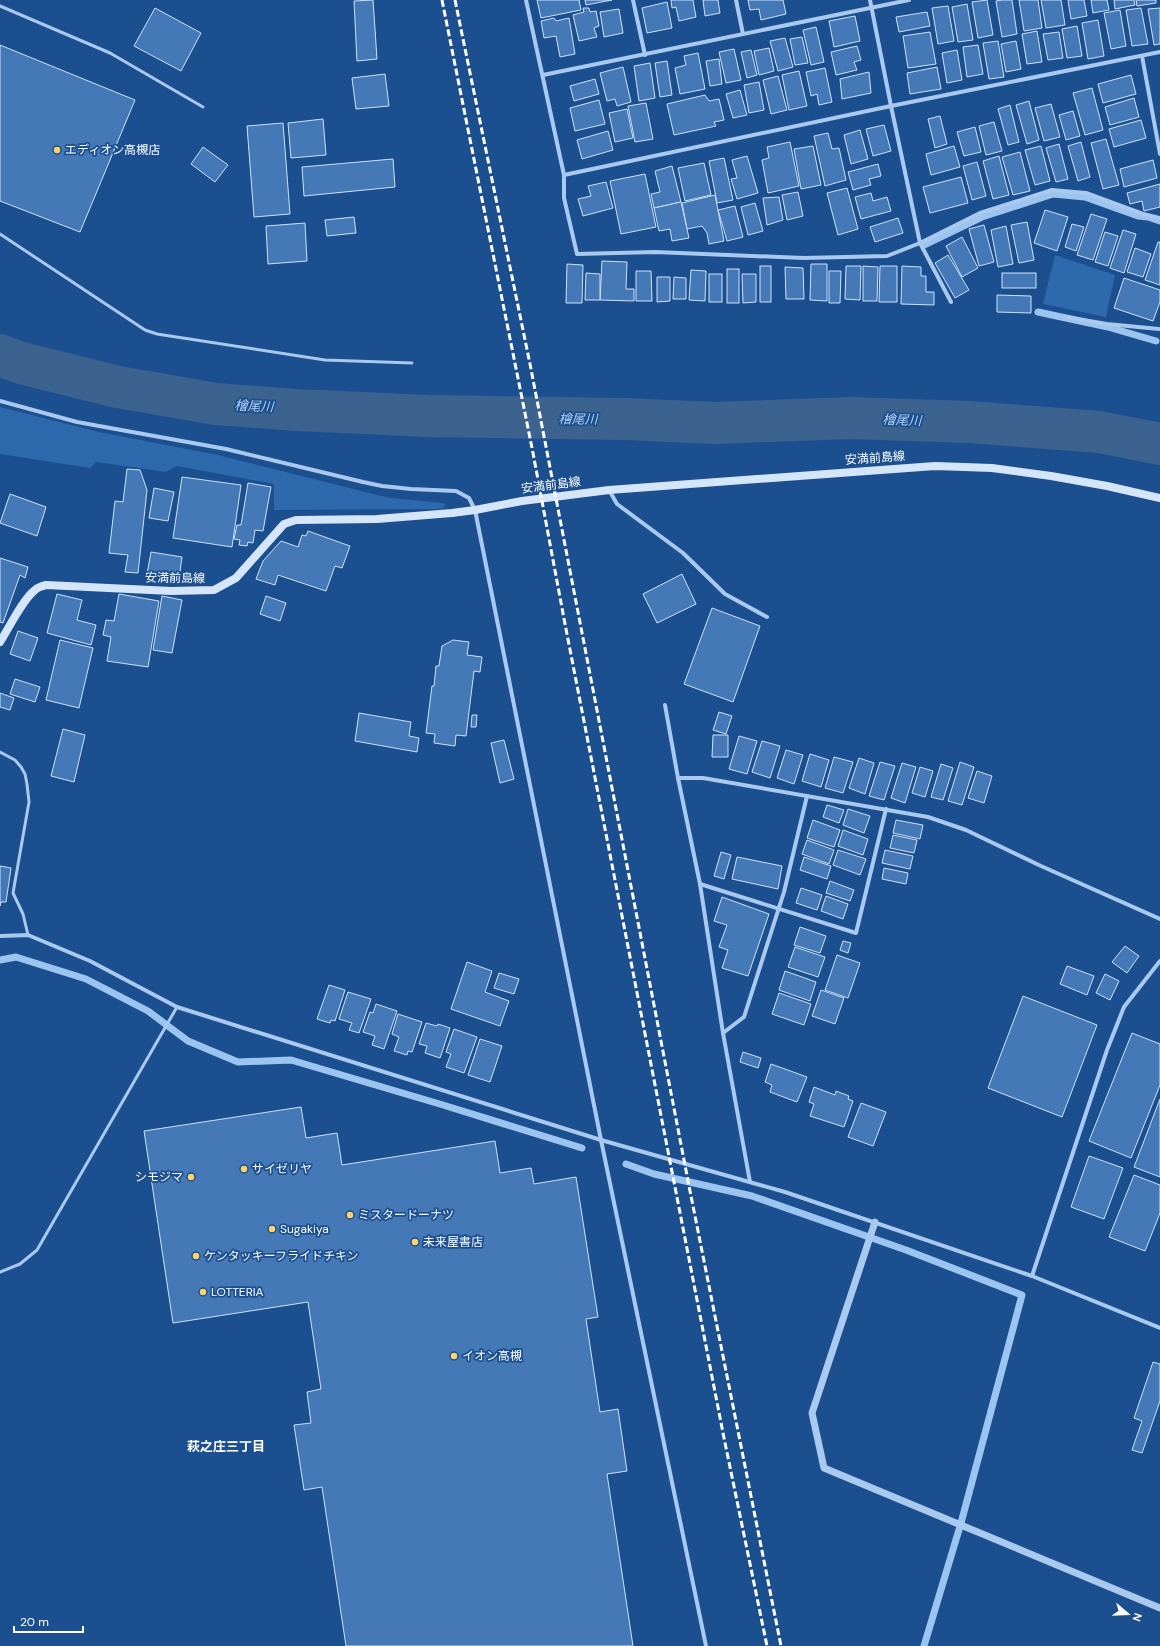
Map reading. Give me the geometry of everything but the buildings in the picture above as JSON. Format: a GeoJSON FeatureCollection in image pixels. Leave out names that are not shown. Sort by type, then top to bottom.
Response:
{"type":"FeatureCollection","features":[{"type":"Feature","properties":{"kind":"main road","name":"安満前島線"},"geometry":{"type":"LineString","coordinates":[[0,642],[28,597],[41,586],[171,591],[214,590],[236,578],[284,524],[296,520],[377,519],[475,510],[522,500],[609,490],[935,466],[992,468],[1051,476],[1107,486],[1160,498]]}},
{"type":"Feature","properties":{"kind":"street"},"geometry":{"type":"LineString","coordinates":[[526,0],[564,175],[564,198],[577,254],[655,252],[804,258],[887,256],[920,243],[980,213],[1052,190],[1086,193],[1143,214],[1160,218]]}},
{"type":"Feature","properties":{"kind":"street"},"geometry":{"type":"LineString","coordinates":[[634,0],[644,55]]}},
{"type":"Feature","properties":{"kind":"street"},"geometry":{"type":"LineString","coordinates":[[736,0],[743,34]]}},
{"type":"Feature","properties":{"kind":"street"},"geometry":{"type":"LineString","coordinates":[[870,0],[920,243],[951,302]]}},
{"type":"Feature","properties":{"kind":"street"},"geometry":{"type":"LineString","coordinates":[[543,75],[909,0]]}},
{"type":"Feature","properties":{"kind":"street"},"geometry":{"type":"LineString","coordinates":[[564,175],[891,106],[1160,52]]}},
{"type":"Feature","properties":{"kind":"street"},"geometry":{"type":"LineString","coordinates":[[1142,56],[1160,154]]}},
{"type":"Feature","properties":{"kind":"street"},"geometry":{"type":"LineString","coordinates":[[1065,316],[1107,324],[1160,328]]}},
{"type":"Feature","properties":{"kind":"street"},"geometry":{"type":"LineString","coordinates":[[0,401],[77,422],[226,449],[376,485],[411,489],[456,491],[469,498],[475,510],[601,1140],[706,1646]]}},
{"type":"Feature","properties":{"kind":"street"},"geometry":{"type":"LineString","coordinates":[[609,490],[617,504],[683,552],[725,594],[768,617]]}},
{"type":"Feature","properties":{"kind":"street"},"geometry":{"type":"LineString","coordinates":[[666,705],[678,778],[700,884],[723,1033],[750,1182]]}},
{"type":"Feature","properties":{"kind":"street"},"geometry":{"type":"LineString","coordinates":[[678,778],[703,778],[886,809],[928,818],[966,830],[1040,866],[1160,919]]}},
{"type":"Feature","properties":{"kind":"street"},"geometry":{"type":"LineString","coordinates":[[723,1033],[744,1017],[784,892],[807,796]]}},
{"type":"Feature","properties":{"kind":"street"},"geometry":{"type":"LineString","coordinates":[[700,884],[856,933],[886,809]]}},
{"type":"Feature","properties":{"kind":"street"},"geometry":{"type":"LineString","coordinates":[[0,936],[28,935],[90,961],[177,1007],[601,1140],[785,1192],[1032,1276],[1160,1328]]}},
{"type":"Feature","properties":{"kind":"street"},"geometry":{"type":"LineString","coordinates":[[1032,1276],[1107,1050],[1121,1014],[1124,1007],[1160,961]]}},
{"type":"Feature","properties":{"kind":"street"},"geometry":{"type":"LineString","coordinates":[[875,1222],[812,1413],[824,1468],[1160,1608]]}},
{"type":"Feature","properties":{"kind":"lane"},"geometry":{"type":"LineString","coordinates":[[0,6],[110,53],[203,107]]}},
{"type":"Feature","properties":{"kind":"lane"},"geometry":{"type":"LineString","coordinates":[[0,234],[145,330],[157,334],[325,360],[412,363]]}},
{"type":"Feature","properties":{"kind":"lane"},"geometry":{"type":"LineString","coordinates":[[0,752],[15,760],[21,767],[25,774],[27,784],[29,802],[13,893],[23,914],[28,935]]}},
{"type":"Feature","properties":{"kind":"lane"},"geometry":{"type":"LineString","coordinates":[[0,1272],[20,1264],[37,1250],[177,1007]]}},
{"type":"Feature","properties":{"kind":"shaded area"},"geometry":{"type":"Polygon","coordinates":[[[1055,255],[1115,275],[1106,317],[1043,304],[1055,255]]]}},
{"type":"Feature","properties":{"kind":"shaded area"},"geometry":{"type":"Polygon","coordinates":[[[0,407],[99,432],[218,455],[391,498],[443,503],[446,505],[441,509],[274,510],[274,484],[177,466],[166,472],[96,462],[90,468],[0,454],[0,407]]]}},
{"type":"Feature","properties":{"kind":"waterway"},"geometry":{"type":"LineString","coordinates":[[924,245],[982,217],[1053,194],[1085,197],[1138,216],[1148,217],[1160,221]]}},
{"type":"Feature","properties":{"kind":"waterway"},"geometry":{"type":"LineString","coordinates":[[1038,312],[1108,327],[1156,341]]}},
{"type":"Feature","properties":{"kind":"waterway","name":"檜尾川"},"geometry":{"type":"LineString","coordinates":[[0,355],[21,363],[118,387],[216,404],[297,410],[429,416],[624,419],[716,423],[850,418],[969,422],[1099,432],[1160,444]]}},
{"type":"Feature","properties":{"kind":"waterway"},"geometry":{"type":"LineString","coordinates":[[0,960],[16,957],[86,979],[148,1011],[188,1041],[238,1062],[291,1060],[582,1148]]}},
{"type":"Feature","properties":{"kind":"waterway"},"geometry":{"type":"LineString","coordinates":[[626,1164],[654,1174],[752,1196],[906,1250],[1022,1295],[961,1523],[924,1646]]}},
{"type":"Feature","properties":{"kind":"railway"},"geometry":{"type":"LineString","coordinates":[[442,0],[533,453],[724,1438],[767,1646]]}},
{"type":"Feature","properties":{"kind":"railway"},"geometry":{"type":"LineString","coordinates":[[455,0],[530,364],[690,1191],[781,1646]]}},
{"type":"Feature","properties":{"kind":"place","name":"エディオン高槻店"},"geometry":{"type":"Point","coordinates":[57,150]}},
{"type":"Feature","properties":{"kind":"place","name":"サイゼリヤ"},"geometry":{"type":"Point","coordinates":[244,1169]}},
{"type":"Feature","properties":{"kind":"place","name":"シモジマ"},"geometry":{"type":"Point","coordinates":[191,1177]}},
{"type":"Feature","properties":{"kind":"place","name":"ミスタードーナツ"},"geometry":{"type":"Point","coordinates":[350,1215]}},
{"type":"Feature","properties":{"kind":"place","name":"Sugakiya"},"geometry":{"type":"Point","coordinates":[272,1229]}},
{"type":"Feature","properties":{"kind":"place","name":"未来屋書店"},"geometry":{"type":"Point","coordinates":[415,1242]}},
{"type":"Feature","properties":{"kind":"place","name":"ケンタッキーフライドチキン"},"geometry":{"type":"Point","coordinates":[196,1256]}},
{"type":"Feature","properties":{"kind":"place","name":"LOTTERIA"},"geometry":{"type":"Point","coordinates":[203,1292]}},
{"type":"Feature","properties":{"kind":"place","name":"イオン高槻"},"geometry":{"type":"Point","coordinates":[454,1356]}},
{"type":"Feature","properties":{"kind":"district","name":"萩之庄三丁目"},"geometry":{"type":"Point","coordinates":[226,1446]}}]}
